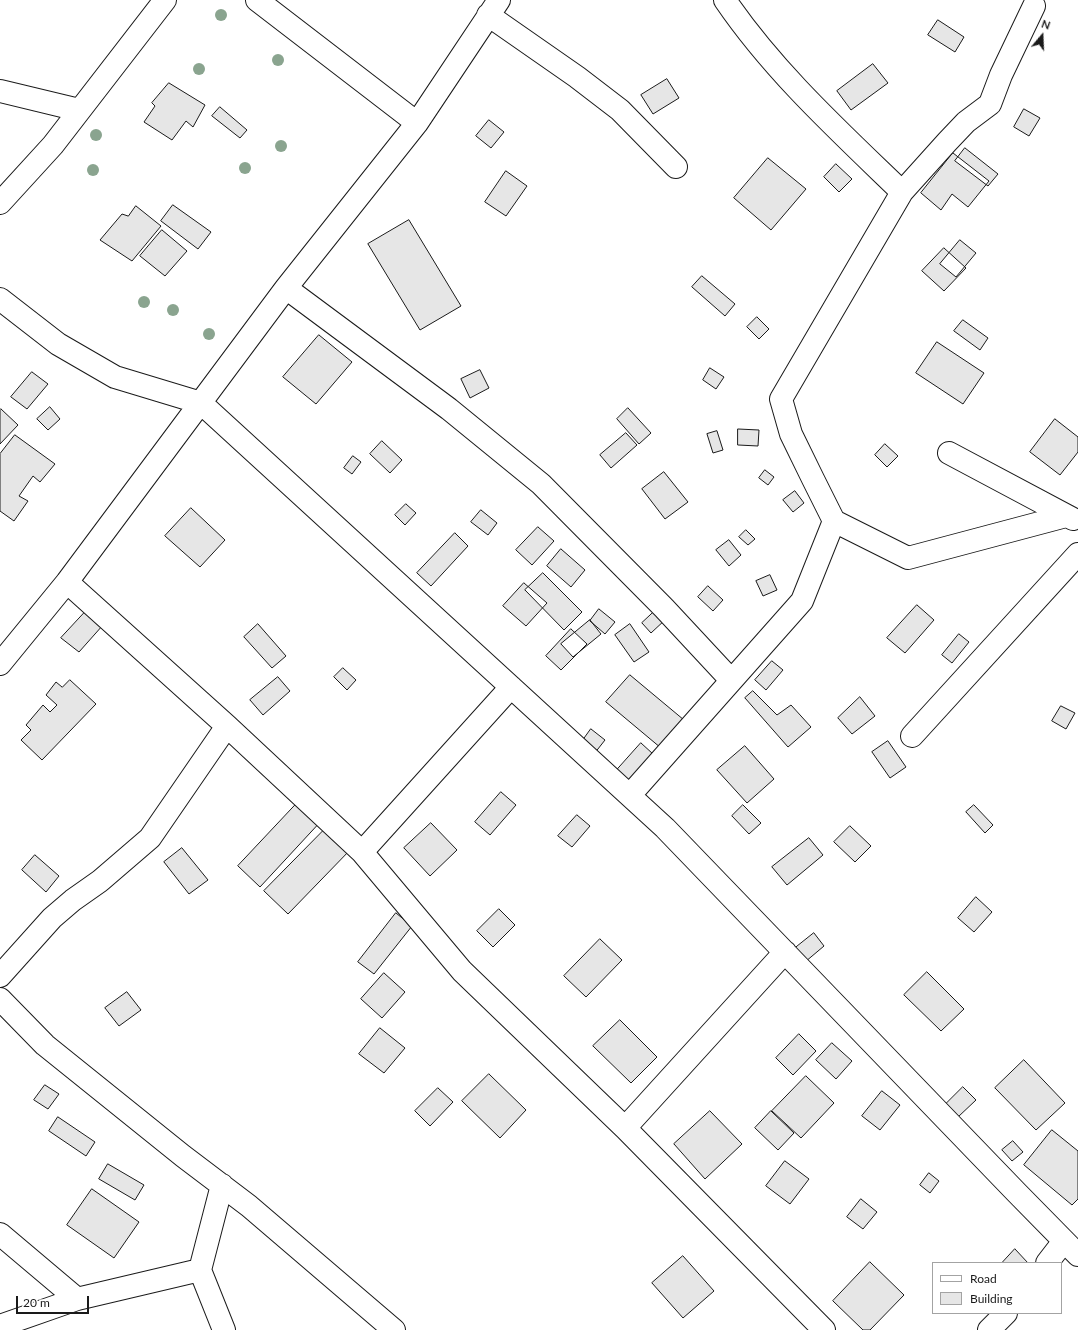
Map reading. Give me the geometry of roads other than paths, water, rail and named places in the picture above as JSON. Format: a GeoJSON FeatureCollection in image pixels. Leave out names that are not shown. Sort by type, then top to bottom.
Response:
{"type":"FeatureCollection","features":[{"type":"Feature","properties":{"kind":"street"},"geometry":{"type":"LineString","coordinates":[[0,203],[53,145],[165,0]]}},
{"type":"Feature","properties":{"kind":"street"},"geometry":{"type":"LineString","coordinates":[[257,0],[417,123]]}},
{"type":"Feature","properties":{"kind":"street"},"geometry":{"type":"LineString","coordinates":[[726,0],[766,53],[829,122],[902,192]]}},
{"type":"Feature","properties":{"kind":"street"},"geometry":{"type":"LineString","coordinates":[[1034,6],[1001,75],[990,104],[966,122],[902,192],[781,399],[791,434],[834,521],[908,558],[1072,519]]}},
{"type":"Feature","properties":{"kind":"street"},"geometry":{"type":"LineString","coordinates":[[0,664],[67,582],[286,288],[417,123],[493,7],[577,77],[620,110],[676,167]]}},
{"type":"Feature","properties":{"kind":"street"},"geometry":{"type":"LineString","coordinates":[[0,91],[80,110]]}},
{"type":"Feature","properties":{"kind":"street"},"geometry":{"type":"LineString","coordinates":[[286,288],[449,409],[541,484],[664,608],[731,680]]}},
{"type":"Feature","properties":{"kind":"street"},"geometry":{"type":"LineString","coordinates":[[0,299],[58,344],[115,377],[201,403],[630,795],[665,828],[1071,1248],[1049,1262]]}},
{"type":"Feature","properties":{"kind":"street"},"geometry":{"type":"LineString","coordinates":[[949,453],[1072,519]]}},
{"type":"Feature","properties":{"kind":"street"},"geometry":{"type":"LineString","coordinates":[[630,795],[802,601],[834,521]]}},
{"type":"Feature","properties":{"kind":"street"},"geometry":{"type":"LineString","coordinates":[[912,736],[1078,554]]}},
{"type":"Feature","properties":{"kind":"street"},"geometry":{"type":"LineString","coordinates":[[67,582],[227,726],[362,852],[462,971],[625,1128],[824,1330]]}},
{"type":"Feature","properties":{"kind":"street"},"geometry":{"type":"LineString","coordinates":[[362,852],[511,686]]}},
{"type":"Feature","properties":{"kind":"street"},"geometry":{"type":"LineString","coordinates":[[0,976],[52,918],[73,900],[100,881],[150,838],[227,726]]}},
{"type":"Feature","properties":{"kind":"street"},"geometry":{"type":"LineString","coordinates":[[625,1128],[785,952]]}},
{"type":"Feature","properties":{"kind":"street"},"geometry":{"type":"LineString","coordinates":[[0,999],[45,1044],[318,1263],[394,1330]]}},
{"type":"Feature","properties":{"kind":"street"},"geometry":{"type":"LineString","coordinates":[[222,1185],[200,1270],[224,1330]]}},
{"type":"Feature","properties":{"kind":"street"},"geometry":{"type":"LineString","coordinates":[[0,1234],[77,1299]]}},
{"type":"Feature","properties":{"kind":"street"},"geometry":{"type":"LineString","coordinates":[[0,1326],[77,1299],[200,1270]]}},
{"type":"Feature","properties":{"kind":"street"},"geometry":{"type":"LineString","coordinates":[[989,1330],[1005,1314]]}}]}
